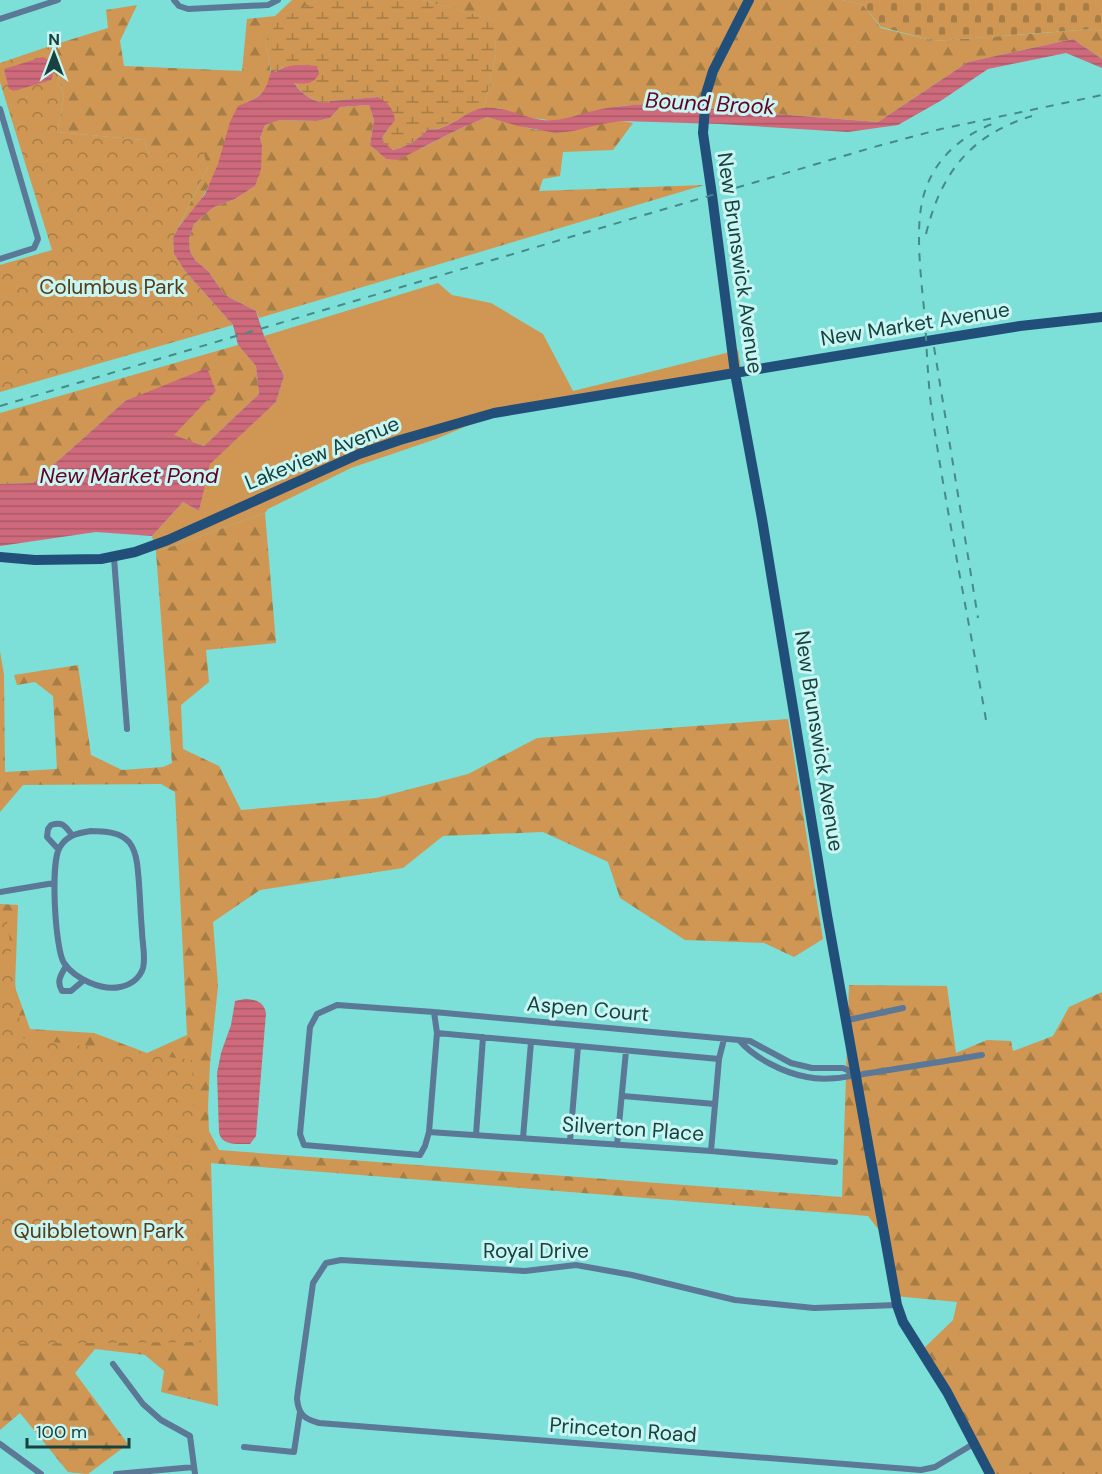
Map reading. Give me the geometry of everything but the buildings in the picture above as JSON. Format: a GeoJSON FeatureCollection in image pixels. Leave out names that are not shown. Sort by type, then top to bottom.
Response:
{"type":"FeatureCollection","features":[{"type":"Feature","properties":{"kind":"street"},"geometry":{"type":"LineString","coordinates":[[0,19],[58,0]]}},
{"type":"Feature","properties":{"kind":"street"},"geometry":{"type":"LineString","coordinates":[[174,0],[179,6],[188,9],[268,5],[278,0]]}},
{"type":"Feature","properties":{"kind":"street","name":"New Brunswick Avenue"},"geometry":{"type":"LineString","coordinates":[[749,0],[713,71],[706,94],[703,133],[735,373],[769,557],[827,915],[848,1020],[897,1305],[903,1322],[947,1392],[990,1474]]}},
{"type":"Feature","properties":{"kind":"street"},"geometry":{"type":"LineString","coordinates":[[0,109],[38,239],[34,248],[0,259]]}},
{"type":"Feature","properties":{"kind":"street","name":"New Market Avenue"},"geometry":{"type":"LineString","coordinates":[[735,373],[1011,327],[1102,317]]}},
{"type":"Feature","properties":{"kind":"street","name":"Lakeview Avenue"},"geometry":{"type":"LineString","coordinates":[[0,557],[73,560],[114,558],[168,540],[359,454],[438,429],[494,413],[735,373]]}},
{"type":"Feature","properties":{"kind":"street"},"geometry":{"type":"LineString","coordinates":[[114,558],[127,729]]}},
{"type":"Feature","properties":{"kind":"street"},"geometry":{"type":"LineString","coordinates":[[58,849],[47,837],[51,825],[64,824],[72,836]]}},
{"type":"Feature","properties":{"kind":"street"},"geometry":{"type":"LineString","coordinates":[[91,831],[119,835],[131,845],[137,862],[144,963],[133,983],[121,987],[104,987],[84,980],[62,960],[54,883],[58,849],[72,836],[91,831]]}},
{"type":"Feature","properties":{"kind":"street"},"geometry":{"type":"LineString","coordinates":[[0,892],[54,883]]}},
{"type":"Feature","properties":{"kind":"street"},"geometry":{"type":"LineString","coordinates":[[66,966],[58,985],[62,991],[71,992],[84,980]]}},
{"type":"Feature","properties":{"kind":"street","name":"Aspen Court"},"geometry":{"type":"LineString","coordinates":[[434,1012],[437,1033],[429,1132],[420,1155],[304,1145],[300,1134],[310,1027],[317,1014],[337,1005],[434,1012],[750,1041],[791,1063],[812,1068],[843,1068],[856,1075]]}},
{"type":"Feature","properties":{"kind":"street"},"geometry":{"type":"LineString","coordinates":[[848,1020],[903,1008]]}},
{"type":"Feature","properties":{"kind":"street"},"geometry":{"type":"LineString","coordinates":[[437,1033],[719,1059]]}},
{"type":"Feature","properties":{"kind":"street"},"geometry":{"type":"LineString","coordinates":[[476,1135],[483,1037]]}},
{"type":"Feature","properties":{"kind":"street"},"geometry":{"type":"LineString","coordinates":[[711,1151],[719,1059],[724,1039]]}},
{"type":"Feature","properties":{"kind":"street"},"geometry":{"type":"LineString","coordinates":[[739,1040],[746,1048],[788,1072],[824,1079],[982,1055]]}},
{"type":"Feature","properties":{"kind":"street"},"geometry":{"type":"LineString","coordinates":[[523,1138],[531,1042]]}},
{"type":"Feature","properties":{"kind":"street"},"geometry":{"type":"LineString","coordinates":[[570,1141],[578,1046]]}},
{"type":"Feature","properties":{"kind":"street"},"geometry":{"type":"LineString","coordinates":[[617,1145],[626,1050]]}},
{"type":"Feature","properties":{"kind":"street"},"geometry":{"type":"LineString","coordinates":[[623,1096],[715,1104]]}},
{"type":"Feature","properties":{"kind":"street","name":"Silverton Place"},"geometry":{"type":"LineString","coordinates":[[429,1132],[711,1151],[835,1162]]}},
{"type":"Feature","properties":{"kind":"street","name":"Royal Drive"},"geometry":{"type":"LineString","coordinates":[[300,1411],[297,1398],[313,1283],[326,1263],[341,1260],[525,1270],[576,1265],[612,1270],[735,1299],[814,1308],[897,1305]]}},
{"type":"Feature","properties":{"kind":"street"},"geometry":{"type":"LineString","coordinates":[[112,1364],[143,1404],[161,1420],[190,1436],[194,1470],[116,1474]]}},
{"type":"Feature","properties":{"kind":"street"},"geometry":{"type":"LineString","coordinates":[[244,1447],[294,1452],[300,1411]]}},
{"type":"Feature","properties":{"kind":"street","name":"Princeton Road"},"geometry":{"type":"LineString","coordinates":[[300,1411],[302,1416],[308,1420],[319,1423],[921,1470],[935,1467],[975,1443]]}},
{"type":"Feature","properties":{"kind":"street"},"geometry":{"type":"LineString","coordinates":[[0,1444],[41,1474]]}},
{"type":"Feature","properties":{"kind":"green space"},"geometry":{"type":"Polygon","coordinates":[[[292,0],[316,0],[277,23],[265,43],[270,66],[266,89],[260,95],[238,107],[210,184],[178,228],[208,167],[149,154],[144,140],[57,132],[64,96],[50,46],[108,28],[106,10],[137,5],[120,41],[124,66],[242,71],[247,19],[275,16],[292,0]]]}},
{"type":"Feature","properties":{"kind":"green space"},"geometry":{"type":"Polygon","coordinates":[[[316,0],[422,0],[495,20],[496,54],[484,109],[469,113],[449,125],[428,129],[412,142],[393,150],[382,142],[383,136],[390,127],[378,97],[328,103],[312,99],[296,86],[283,67],[276,72],[271,70],[265,43],[277,22],[316,0]]]}},
{"type":"Feature","properties":{"kind":"green space"},"geometry":{"type":"Polygon","coordinates":[[[422,0],[842,0],[863,5],[881,28],[935,41],[1094,29],[1102,31],[1102,59],[1073,39],[968,62],[878,122],[648,104],[620,106],[556,121],[524,117],[498,108],[484,109],[496,54],[494,20],[422,0]]]}},
{"type":"Feature","properties":{"kind":"green space"},"geometry":{"type":"Polygon","coordinates":[[[842,0],[1102,0],[1102,31],[1093,29],[935,41],[881,27],[863,5],[842,0]]]}},
{"type":"Feature","properties":{"kind":"green space","name":"Columbus Park"},"geometry":{"type":"Polygon","coordinates":[[[50,46],[64,96],[57,132],[144,140],[149,154],[201,144],[208,167],[173,238],[174,254],[185,271],[233,325],[0,392],[0,265],[52,250],[0,82],[0,63],[50,46]]]}},
{"type":"Feature","properties":{"kind":"green space"},"geometry":{"type":"Polygon","coordinates":[[[369,105],[374,120],[370,145],[386,159],[422,148],[487,117],[536,130],[622,121],[633,123],[613,150],[563,152],[560,176],[543,179],[539,191],[704,185],[259,318],[256,311],[225,295],[208,271],[195,260],[190,251],[189,239],[194,224],[214,207],[235,199],[255,186],[262,144],[260,138],[265,125],[280,120],[317,121],[330,118],[340,107],[369,105]]]}},
{"type":"Feature","properties":{"kind":"green space"},"geometry":{"type":"Polygon","coordinates":[[[438,283],[452,295],[491,303],[543,334],[573,391],[738,350],[742,375],[488,417],[436,439],[351,468],[268,509],[265,513],[156,552],[152,536],[183,502],[199,511],[209,464],[276,402],[284,376],[264,336],[438,283]]]}},
{"type":"Feature","properties":{"kind":"green space"},"geometry":{"type":"Polygon","coordinates":[[[238,345],[256,366],[259,394],[204,446],[173,435],[216,391],[125,401],[33,483],[0,484],[0,413],[238,345]]]}},
{"type":"Feature","properties":{"kind":"green space"},"geometry":{"type":"Polygon","coordinates":[[[265,513],[276,643],[206,650],[209,682],[181,705],[183,749],[219,766],[241,810],[376,798],[468,774],[537,738],[788,719],[823,939],[794,957],[764,943],[685,940],[620,898],[608,862],[543,832],[443,836],[403,868],[260,890],[213,922],[218,986],[208,1107],[209,1131],[219,1150],[842,1197],[849,985],[947,986],[956,1053],[987,1040],[1011,1041],[1013,1051],[1053,1036],[1069,1007],[1102,992],[1102,1474],[993,1474],[920,1352],[953,1320],[957,1302],[895,1296],[888,1242],[868,1216],[211,1163],[218,1406],[161,1392],[164,1371],[145,1355],[95,1349],[75,1373],[128,1444],[86,1474],[68,1472],[20,1413],[0,1430],[0,904],[18,905],[15,987],[30,1029],[94,1033],[147,1053],[187,1035],[175,792],[161,784],[23,785],[0,812],[0,651],[4,675],[5,772],[57,769],[53,696],[35,682],[17,685],[14,675],[78,665],[91,755],[122,770],[163,767],[172,763],[156,552],[265,513]]]}},
{"type":"Feature","properties":{"kind":"green space","name":"Quibbletown Park"},"geometry":{"type":"Polygon","coordinates":[[[0,911],[6,912],[22,1038],[192,1060],[201,1342],[0,1344],[0,911]]]}},
{"type":"Feature","properties":{"kind":"water","name":"New Market Pond"},"geometry":{"type":"Polygon","coordinates":[[[1073,39],[1102,59],[1102,68],[1066,53],[988,69],[942,100],[898,125],[848,132],[622,121],[556,133],[487,117],[398,160],[386,159],[370,145],[374,120],[369,105],[340,107],[330,118],[317,121],[280,120],[265,125],[260,138],[262,144],[261,169],[255,186],[235,199],[214,207],[194,224],[189,239],[190,251],[195,260],[208,271],[225,295],[256,311],[264,336],[284,376],[276,402],[210,464],[199,511],[183,502],[152,536],[96,532],[0,546],[0,484],[33,483],[125,401],[207,368],[216,391],[174,435],[204,446],[259,394],[256,366],[238,345],[233,325],[185,271],[174,254],[173,238],[178,228],[205,194],[218,164],[230,122],[238,106],[261,94],[267,85],[271,70],[276,72],[295,65],[317,66],[319,74],[314,80],[294,83],[304,94],[317,101],[328,103],[378,97],[382,99],[391,109],[395,120],[382,141],[393,150],[412,142],[428,129],[441,128],[472,111],[487,108],[503,109],[542,120],[563,119],[597,110],[648,104],[878,122],[968,62],[1073,39]]]}},
{"type":"Feature","properties":{"kind":"water"},"geometry":{"type":"Polygon","coordinates":[[[43,57],[49,60],[53,76],[51,80],[14,91],[9,89],[4,69],[43,57]]]}},
{"type":"Feature","properties":{"kind":"water"},"geometry":{"type":"Polygon","coordinates":[[[245,999],[258,1002],[266,1013],[256,1136],[250,1144],[236,1144],[223,1140],[219,1133],[217,1073],[231,1025],[235,1001],[245,999]]]}},
{"type":"Feature","properties":{"kind":"railway"},"geometry":{"type":"LineString","coordinates":[[0,406],[874,147],[941,129],[1102,95]]}},
{"type":"Feature","properties":{"kind":"railway"},"geometry":{"type":"LineString","coordinates":[[926,234],[940,192],[961,159],[991,134],[1032,116]]}},
{"type":"Feature","properties":{"kind":"railway"},"geometry":{"type":"LineString","coordinates":[[986,720],[931,408],[919,230],[926,188],[938,164],[967,137],[992,124]]}},
{"type":"Feature","properties":{"kind":"railway"},"geometry":{"type":"LineString","coordinates":[[934,347],[978,618]]}},
{"type":"Feature","properties":{"kind":"water label","name":"Bound Brook"},"geometry":{"type":"Point","coordinates":[710,103]}}]}
